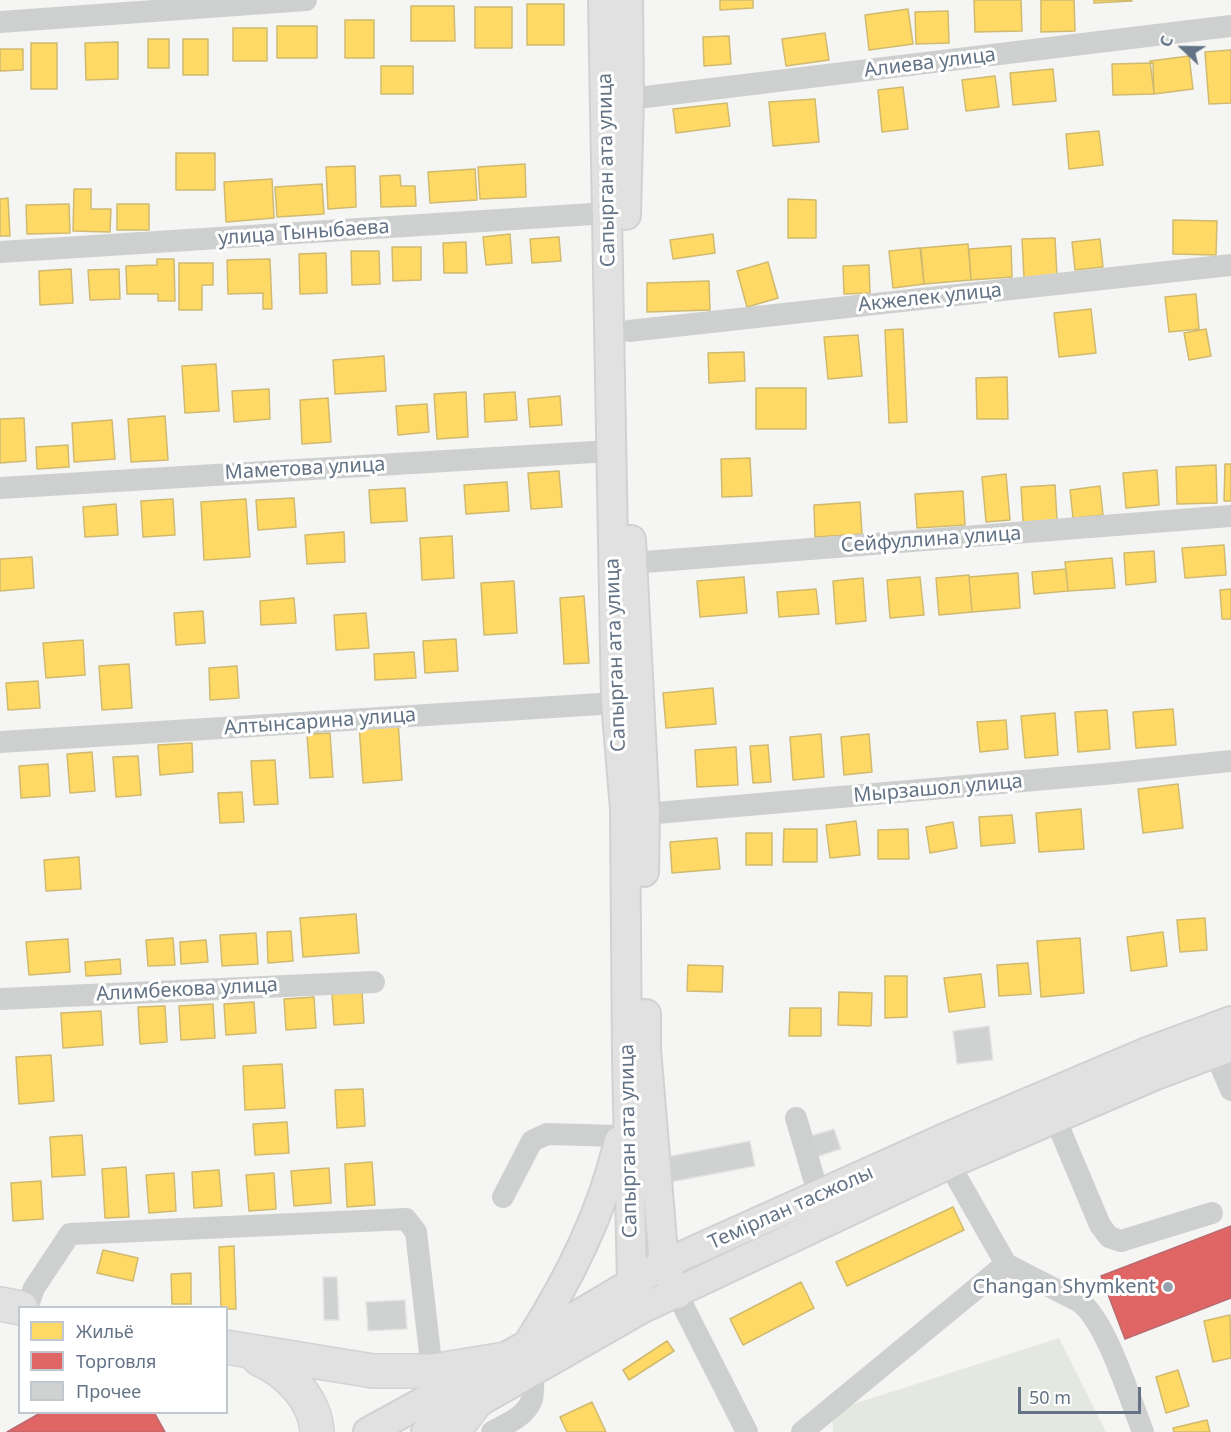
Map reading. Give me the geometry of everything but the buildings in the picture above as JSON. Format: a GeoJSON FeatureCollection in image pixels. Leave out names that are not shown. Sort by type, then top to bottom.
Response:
{"type":"FeatureCollection","features":[{"type":"Feature","properties":{"kind":"highway"},"geometry":{"type":"LineString","coordinates":[[0,1304],[18,1307]]}},
{"type":"Feature","properties":{"kind":"highway"},"geometry":{"type":"LineString","coordinates":[[230,1348],[373,1371],[432,1371],[500,1360]]}},
{"type":"Feature","properties":{"kind":"highway"},"geometry":{"type":"LineString","coordinates":[[230,1348],[270,1364],[296,1383],[312,1410],[317,1432]]}},
{"type":"Feature","properties":{"kind":"highway"},"geometry":{"type":"LineString","coordinates":[[453,1432],[477,1402]]}},
{"type":"Feature","properties":{"kind":"main road","name":"Сапырган ата улица"},"geometry":{"type":"LineString","coordinates":[[603,0],[610,451],[628,702],[645,814],[646,1049],[664,1264],[677,1294]]}},
{"type":"Feature","properties":{"kind":"main road","name":"Сапырган ата улица"},"geometry":{"type":"LineString","coordinates":[[628,0],[629,99],[626,212],[632,563],[625,809],[632,1281],[641,1309]]}},
{"type":"Feature","properties":{"kind":"main road","name":"Темірлан тасжолы"},"geometry":{"type":"LineString","coordinates":[[426,1432],[477,1402],[530,1358],[632,1281],[664,1264],[949,1137],[1136,1057],[1231,1021]]}},
{"type":"Feature","properties":{"kind":"main road","name":"Темірлан тасжолы"},"geometry":{"type":"LineString","coordinates":[[368,1432],[500,1360],[530,1358],[677,1294],[949,1164],[1156,1075],[1223,1050]]}},
{"type":"Feature","properties":{"kind":"main road"},"geometry":{"type":"LineString","coordinates":[[530,1358],[552,1305],[590,1231],[610,1179],[628,1101]]}},
{"type":"Feature","properties":{"kind":"street"},"geometry":{"type":"LineString","coordinates":[[0,22],[306,0]]}},
{"type":"Feature","properties":{"kind":"street","name":"Алиева улица"},"geometry":{"type":"LineString","coordinates":[[629,99],[1231,26]]}},
{"type":"Feature","properties":{"kind":"street","name":"улица Тыныбаева"},"geometry":{"type":"LineString","coordinates":[[0,252],[608,213]]}},
{"type":"Feature","properties":{"kind":"street","name":"Акжелек улица"},"geometry":{"type":"LineString","coordinates":[[629,331],[1231,265]]}},
{"type":"Feature","properties":{"kind":"street","name":"Маметова улица"},"geometry":{"type":"LineString","coordinates":[[0,488],[610,451]]}},
{"type":"Feature","properties":{"kind":"street","name":"Сейфуллина улица"},"geometry":{"type":"LineString","coordinates":[[632,563],[1231,516]]}},
{"type":"Feature","properties":{"kind":"street","name":"Алтынсарина улица"},"geometry":{"type":"LineString","coordinates":[[0,742],[628,702]]}},
{"type":"Feature","properties":{"kind":"street","name":"Мырзашол улица"},"geometry":{"type":"LineString","coordinates":[[645,814],[1231,761]]}},
{"type":"Feature","properties":{"kind":"street","name":"Алимбекова улица"},"geometry":{"type":"LineString","coordinates":[[0,999],[374,982]]}},
{"type":"Feature","properties":{"kind":"street"},"geometry":{"type":"LineString","coordinates":[[1223,1050],[1231,1090]]}},
{"type":"Feature","properties":{"kind":"street"},"geometry":{"type":"LineString","coordinates":[[796,1118],[819,1196]]}},
{"type":"Feature","properties":{"kind":"street"},"geometry":{"type":"LineString","coordinates":[[1055,1118],[1100,1225],[1109,1237],[1121,1241],[1212,1213]]}},
{"type":"Feature","properties":{"kind":"street"},"geometry":{"type":"LineString","coordinates":[[503,1197],[532,1141],[547,1134],[620,1136]]}},
{"type":"Feature","properties":{"kind":"street"},"geometry":{"type":"LineString","coordinates":[[949,1164],[1006,1264],[1080,1302],[1089,1309],[1101,1327],[1143,1432]]}},
{"type":"Feature","properties":{"kind":"street"},"geometry":{"type":"LineString","coordinates":[[28,1306],[34,1288],[70,1234],[406,1219],[416,1232],[432,1371]]}},
{"type":"Feature","properties":{"kind":"street"},"geometry":{"type":"LineString","coordinates":[[802,1432],[825,1424],[1006,1264]]}},
{"type":"Feature","properties":{"kind":"street"},"geometry":{"type":"LineString","coordinates":[[677,1294],[747,1432]]}},
{"type":"Feature","properties":{"kind":"street"},"geometry":{"type":"LineString","coordinates":[[492,1432],[523,1414],[529,1405],[532,1399],[530,1358]]}},
{"type":"Feature","properties":{"kind":"shaded area"},"geometry":{"type":"Polygon","coordinates":[[[1059,1338],[1106,1432],[833,1432],[832,1411],[1059,1338]]]}},
{"type":"Feature","properties":{"kind":"place","name":"Changan Shymkent"},"geometry":{"type":"Point","coordinates":[1168,1287]}}]}
